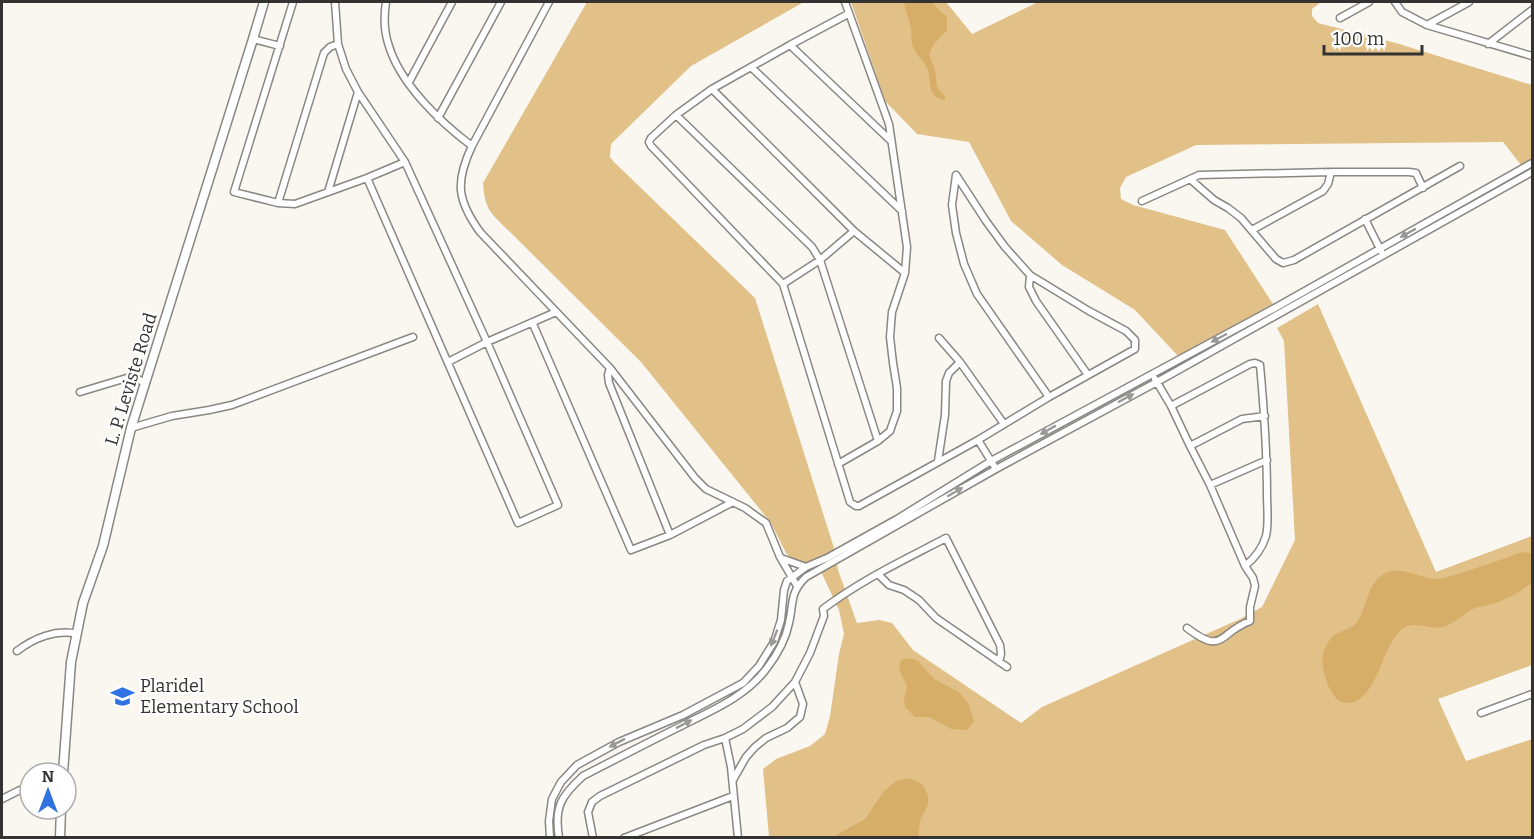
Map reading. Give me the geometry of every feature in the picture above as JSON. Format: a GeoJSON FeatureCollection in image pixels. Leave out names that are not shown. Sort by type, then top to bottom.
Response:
{"type":"FeatureCollection","features":[{"type":"Feature","properties":{"kind":"main road","name":"L. P. Leviste Road"},"geometry":{"type":"LineString","coordinates":[[64,761],[71,662],[83,603],[103,546],[131,429],[264,2]]}},
{"type":"Feature","properties":{"kind":"main road"},"geometry":{"type":"LineString","coordinates":[[60,837],[61,821]]}},
{"type":"Feature","properties":{"kind":"street"},"geometry":{"type":"LineString","coordinates":[[293,2],[234,192],[278,203],[295,204],[405,162]]}},
{"type":"Feature","properties":{"kind":"street"},"geometry":{"type":"LineString","coordinates":[[334,2],[338,44],[346,69],[358,92],[405,162],[558,505],[518,523],[367,178]]}},
{"type":"Feature","properties":{"kind":"street"},"geometry":{"type":"LineString","coordinates":[[386,2],[384,14],[388,43],[398,66],[422,101],[438,118],[472,146]]}},
{"type":"Feature","properties":{"kind":"street"},"geometry":{"type":"LineString","coordinates":[[409,82],[452,2]]}},
{"type":"Feature","properties":{"kind":"street"},"geometry":{"type":"LineString","coordinates":[[438,118],[501,2]]}},
{"type":"Feature","properties":{"kind":"street"},"geometry":{"type":"LineString","coordinates":[[549,2],[463,165],[460,183],[462,201],[468,215],[480,232],[610,368],[695,478],[706,489],[745,508],[766,524],[780,557],[797,586]]}},
{"type":"Feature","properties":{"kind":"street"},"geometry":{"type":"LineString","coordinates":[[838,464],[878,441],[890,431],[897,411],[897,388],[890,337],[892,312],[905,273],[907,247],[889,124],[845,2]]}},
{"type":"Feature","properties":{"kind":"street"},"geometry":{"type":"LineString","coordinates":[[1340,18],[1369,2]]}},
{"type":"Feature","properties":{"kind":"street"},"geometry":{"type":"LineString","coordinates":[[1395,2],[1402,12],[1427,25],[1533,56]]}},
{"type":"Feature","properties":{"kind":"street"},"geometry":{"type":"LineString","coordinates":[[1427,25],[1469,2]]}},
{"type":"Feature","properties":{"kind":"street"},"geometry":{"type":"LineString","coordinates":[[1488,44],[1533,10]]}},
{"type":"Feature","properties":{"kind":"street"},"geometry":{"type":"LineString","coordinates":[[848,14],[712,89],[676,115],[651,138],[649,142],[651,146],[783,284],[850,502],[856,506],[978,440],[1135,349],[1135,340],[1126,331],[1030,275],[1005,247],[956,175],[952,205],[964,264],[977,294],[1049,397]]}},
{"type":"Feature","properties":{"kind":"street"},"geometry":{"type":"LineString","coordinates":[[253,39],[279,46]]}},
{"type":"Feature","properties":{"kind":"street"},"geometry":{"type":"LineString","coordinates":[[278,203],[324,53],[330,47],[338,44]]}},
{"type":"Feature","properties":{"kind":"street"},"geometry":{"type":"LineString","coordinates":[[790,45],[891,141]]}},
{"type":"Feature","properties":{"kind":"street"},"geometry":{"type":"LineString","coordinates":[[751,67],[902,211]]}},
{"type":"Feature","properties":{"kind":"street"},"geometry":{"type":"LineString","coordinates":[[712,89],[854,231],[905,273]]}},
{"type":"Feature","properties":{"kind":"street"},"geometry":{"type":"LineString","coordinates":[[328,192],[358,92]]}},
{"type":"Feature","properties":{"kind":"street"},"geometry":{"type":"LineString","coordinates":[[676,115],[812,246],[820,261],[878,441]]}},
{"type":"Feature","properties":{"kind":"street"},"geometry":{"type":"LineString","coordinates":[[550,837],[549,821],[552,800],[561,783],[578,765],[619,742],[683,715],[743,683],[759,666],[774,642],[781,620],[787,581],[806,567],[897,519],[991,461],[1273,309],[1533,163]]}},
{"type":"Feature","properties":{"kind":"street"},"geometry":{"type":"LineString","coordinates":[[1190,179],[1214,200],[1241,218],[1276,259],[1283,263],[1294,260],[1460,166]]}},
{"type":"Feature","properties":{"kind":"street"},"geometry":{"type":"LineString","coordinates":[[1252,230],[1323,191],[1329,184],[1331,172]]}},
{"type":"Feature","properties":{"kind":"street"},"geometry":{"type":"LineString","coordinates":[[559,837],[556,820],[560,803],[569,788],[583,776],[728,702],[757,680],[771,662],[783,639],[797,586],[806,577],[996,469],[1533,172]]}},
{"type":"Feature","properties":{"kind":"street"},"geometry":{"type":"LineString","coordinates":[[1142,201],[1199,175],[1416,173],[1423,188]]}},
{"type":"Feature","properties":{"kind":"street"},"geometry":{"type":"LineString","coordinates":[[1365,219],[1383,256]]}},
{"type":"Feature","properties":{"kind":"street"},"geometry":{"type":"LineString","coordinates":[[783,284],[820,261],[854,231]]}},
{"type":"Feature","properties":{"kind":"street"},"geometry":{"type":"LineString","coordinates":[[1030,275],[1029,287],[1036,301],[1088,375]]}},
{"type":"Feature","properties":{"kind":"street"},"geometry":{"type":"LineString","coordinates":[[448,362],[556,312]]}},
{"type":"Feature","properties":{"kind":"street"},"geometry":{"type":"LineString","coordinates":[[532,324],[631,550],[670,535],[733,502]]}},
{"type":"Feature","properties":{"kind":"street"},"geometry":{"type":"LineString","coordinates":[[131,429],[172,416],[232,405],[413,337]]}},
{"type":"Feature","properties":{"kind":"street"},"geometry":{"type":"LineString","coordinates":[[939,338],[960,362],[1004,424]]}},
{"type":"Feature","properties":{"kind":"street"},"geometry":{"type":"LineString","coordinates":[[938,461],[945,415],[946,381],[949,373],[960,362]]}},
{"type":"Feature","properties":{"kind":"street"},"geometry":{"type":"LineString","coordinates":[[1171,406],[1255,363],[1260,365],[1267,460],[1266,535],[1262,548],[1245,566]]}},
{"type":"Feature","properties":{"kind":"street"},"geometry":{"type":"LineString","coordinates":[[610,368],[609,383],[670,535]]}},
{"type":"Feature","properties":{"kind":"street"},"geometry":{"type":"LineString","coordinates":[[1151,374],[1171,406],[1210,485],[1255,586],[1250,607],[1250,621],[1240,625],[1226,637],[1214,641],[1204,639],[1187,628]]}},
{"type":"Feature","properties":{"kind":"street"},"geometry":{"type":"LineString","coordinates":[[80,392],[130,377],[145,383]]}},
{"type":"Feature","properties":{"kind":"street"},"geometry":{"type":"LineString","coordinates":[[1190,446],[1242,419],[1265,416]]}},
{"type":"Feature","properties":{"kind":"street"},"geometry":{"type":"LineString","coordinates":[[978,440],[996,469]]}},
{"type":"Feature","properties":{"kind":"street"},"geometry":{"type":"LineString","coordinates":[[1210,485],[1267,460]]}},
{"type":"Feature","properties":{"kind":"street"},"geometry":{"type":"LineString","coordinates":[[593,837],[588,812],[591,802],[704,745],[743,729],[772,706],[795,682],[810,653],[824,616],[823,609],[843,594],[945,538],[1000,645],[999,662]]}},
{"type":"Feature","properties":{"kind":"street"},"geometry":{"type":"LineString","coordinates":[[780,557],[806,567]]}},
{"type":"Feature","properties":{"kind":"street"},"geometry":{"type":"LineString","coordinates":[[878,574],[889,585],[904,590],[919,600],[936,618],[1006,668]]}},
{"type":"Feature","properties":{"kind":"street"},"geometry":{"type":"LineString","coordinates":[[17,651],[26,644],[61,631],[77,634]]}},
{"type":"Feature","properties":{"kind":"street"},"geometry":{"type":"LineString","coordinates":[[733,780],[746,757],[755,747],[766,738],[787,728],[800,717],[803,705],[795,682]]}},
{"type":"Feature","properties":{"kind":"street"},"geometry":{"type":"LineString","coordinates":[[1481,713],[1533,694]]}},
{"type":"Feature","properties":{"kind":"street"},"geometry":{"type":"LineString","coordinates":[[725,738],[733,780],[738,837]]}},
{"type":"Feature","properties":{"kind":"street"},"geometry":{"type":"LineString","coordinates":[[2,799],[18,791]]}},
{"type":"Feature","properties":{"kind":"street"},"geometry":{"type":"LineString","coordinates":[[624,837],[733,796]]}},
{"type":"Feature","properties":{"kind":"shaded area"},"geometry":{"type":"Polygon","coordinates":[[[587,2],[804,2],[691,66],[611,144],[610,157],[755,298],[834,548],[838,570],[857,623],[879,620],[892,623],[913,650],[1021,723],[1042,707],[1240,619],[1262,607],[1295,540],[1284,341],[1277,328],[1318,304],[1436,572],[1532,536],[1532,665],[1438,699],[1466,761],[1532,739],[1532,837],[769,837],[763,769],[776,759],[810,746],[825,734],[844,634],[839,610],[815,559],[806,563],[796,563],[786,553],[771,523],[641,362],[498,220],[490,211],[485,200],[483,183],[587,2]]]}},
{"type":"Feature","properties":{"kind":"shaded area"},"geometry":{"type":"Polygon","coordinates":[[[851,2],[946,2],[972,34],[1038,2],[1321,2],[1312,9],[1312,16],[1318,23],[1396,43],[1532,85],[1532,159],[1521,165],[1503,142],[1196,145],[1126,177],[1120,188],[1121,199],[1133,205],[1225,230],[1273,304],[1178,356],[1135,310],[1062,265],[1011,221],[969,142],[917,134],[885,101],[851,2]]]}},
{"type":"Feature","properties":{"kind":"shaded area"},"geometry":{"type":"Polygon","coordinates":[[[904,2],[933,2],[947,17],[947,30],[934,44],[929,54],[935,70],[937,87],[945,100],[935,96],[932,92],[926,66],[913,47],[904,2]]]}},
{"type":"Feature","properties":{"kind":"shaded area"},"geometry":{"type":"Polygon","coordinates":[[[1526,552],[1532,554],[1532,583],[1503,600],[1475,608],[1444,627],[1411,625],[1405,627],[1388,649],[1378,674],[1365,695],[1356,701],[1346,703],[1335,697],[1324,674],[1323,652],[1332,637],[1352,627],[1358,621],[1372,587],[1381,576],[1388,572],[1401,571],[1440,579],[1526,552]]]}},
{"type":"Feature","properties":{"kind":"shaded area"},"geometry":{"type":"Polygon","coordinates":[[[910,658],[918,661],[934,679],[959,692],[969,704],[974,722],[967,730],[951,729],[929,717],[915,717],[905,707],[907,687],[899,669],[901,660],[910,658]]]}},
{"type":"Feature","properties":{"kind":"shaded area"},"geometry":{"type":"Polygon","coordinates":[[[910,778],[922,784],[928,795],[928,805],[920,821],[918,837],[837,837],[838,834],[865,819],[883,792],[896,781],[910,778]]]}},
{"type":"Feature","properties":{"kind":"place","name":"Plaridel Elementary School"},"geometry":{"type":"Point","coordinates":[122,696]}}]}
